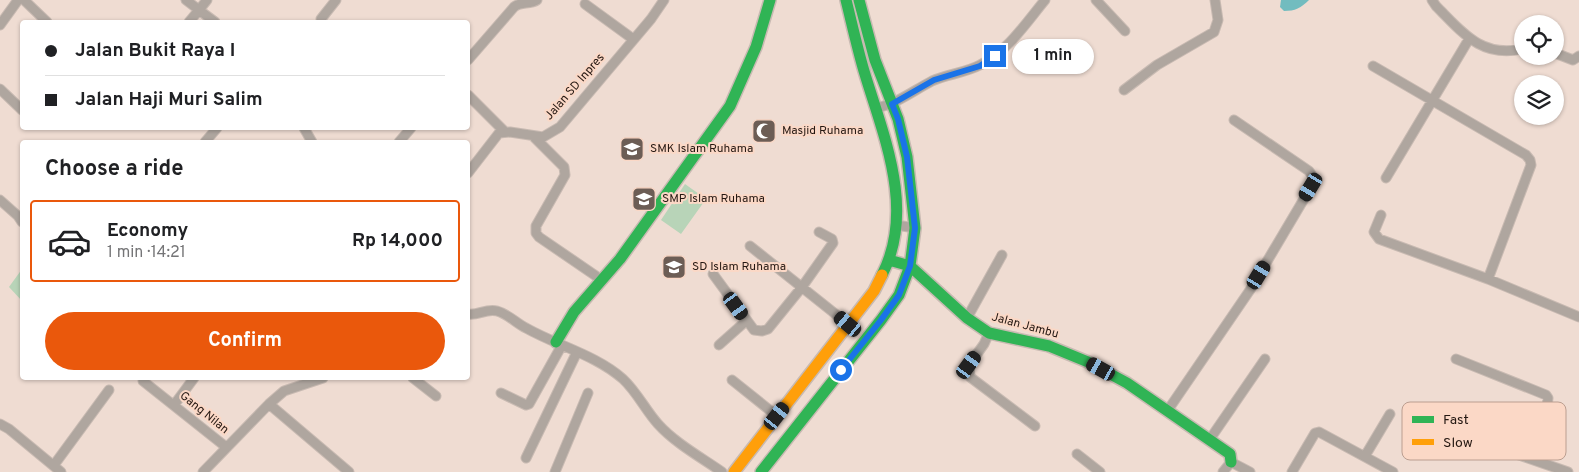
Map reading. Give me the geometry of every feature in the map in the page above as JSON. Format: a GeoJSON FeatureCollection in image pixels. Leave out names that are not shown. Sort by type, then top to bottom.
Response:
{"type":"FeatureCollection","features":[{"type":"Feature","properties":{"kind":"street"},"geometry":{"type":"LineString","coordinates":[[0,25],[18,0]]}},
{"type":"Feature","properties":{"kind":"street"},"geometry":{"type":"LineString","coordinates":[[24,0],[45,20]]}},
{"type":"Feature","properties":{"kind":"street"},"geometry":{"type":"LineString","coordinates":[[186,0],[212,20]]}},
{"type":"Feature","properties":{"kind":"street"},"geometry":{"type":"LineString","coordinates":[[191,20],[207,0]]}},
{"type":"Feature","properties":{"kind":"street"},"geometry":{"type":"LineString","coordinates":[[321,19],[336,0]]}},
{"type":"Feature","properties":{"kind":"street"},"geometry":{"type":"LineString","coordinates":[[470,58],[514,7],[519,3],[537,0]]}},
{"type":"Feature","properties":{"kind":"street","name":"Jalan SD Inpres"},"geometry":{"type":"LineString","coordinates":[[505,132],[543,137],[560,127],[664,0]]}},
{"type":"Feature","properties":{"kind":"street"},"geometry":{"type":"LineString","coordinates":[[501,393],[526,405],[529,404],[574,312],[620,259],[730,106],[756,47],[770,0]]}},
{"type":"Feature","properties":{"kind":"street"},"geometry":{"type":"LineString","coordinates":[[756,467],[777,416],[874,290],[900,263],[915,228],[907,157],[898,119],[866,80],[846,0]]}},
{"type":"Feature","properties":{"kind":"street"},"geometry":{"type":"LineString","coordinates":[[734,472],[756,467],[881,320],[899,295],[900,263],[896,225],[897,204],[886,105],[859,0]]}},
{"type":"Feature","properties":{"kind":"street"},"geometry":{"type":"LineString","coordinates":[[886,105],[934,80],[980,66],[995,56],[1014,38],[1045,0]]}},
{"type":"Feature","properties":{"kind":"street"},"geometry":{"type":"LineString","coordinates":[[1096,0],[1125,31]]}},
{"type":"Feature","properties":{"kind":"street"},"geometry":{"type":"LineString","coordinates":[[1124,90],[1157,65],[1214,32],[1218,20],[1215,0]]}},
{"type":"Feature","properties":{"kind":"street"},"geometry":{"type":"LineString","coordinates":[[1432,0],[1469,39],[1489,48],[1502,51],[1514,50]]}},
{"type":"Feature","properties":{"kind":"street"},"geometry":{"type":"LineString","coordinates":[[585,4],[633,39]]}},
{"type":"Feature","properties":{"kind":"street"},"geometry":{"type":"LineString","coordinates":[[1386,178],[1469,39]]}},
{"type":"Feature","properties":{"kind":"street"},"geometry":{"type":"LineString","coordinates":[[1564,56],[1573,60],[1579,56]]}},
{"type":"Feature","properties":{"kind":"street"},"geometry":{"type":"LineString","coordinates":[[1373,66],[1526,155],[1530,160],[1531,165],[1488,279]]}},
{"type":"Feature","properties":{"kind":"street"},"geometry":{"type":"LineString","coordinates":[[0,89],[20,108]]}},
{"type":"Feature","properties":{"kind":"street"},"geometry":{"type":"LineString","coordinates":[[470,97],[505,132]]}},
{"type":"Feature","properties":{"kind":"street"},"geometry":{"type":"LineString","coordinates":[[1168,410],[1250,290],[1314,182],[1310,171],[1234,120]]}},
{"type":"Feature","properties":{"kind":"street"},"geometry":{"type":"LineString","coordinates":[[207,140],[215,130]]}},
{"type":"Feature","properties":{"kind":"street"},"geometry":{"type":"LineString","coordinates":[[401,140],[409,130]]}},
{"type":"Feature","properties":{"kind":"street"},"geometry":{"type":"LineString","coordinates":[[470,170],[499,133],[505,132]]}},
{"type":"Feature","properties":{"kind":"street"},"geometry":{"type":"LineString","coordinates":[[532,136],[564,167],[565,171],[565,176],[536,226],[536,233],[539,237],[596,276]]}},
{"type":"Feature","properties":{"kind":"street"},"geometry":{"type":"LineString","coordinates":[[0,200],[20,219]]}},
{"type":"Feature","properties":{"kind":"street"},"geometry":{"type":"LineString","coordinates":[[1381,215],[1374,232],[1379,239],[1488,279],[1579,316]]}},
{"type":"Feature","properties":{"kind":"street"},"geometry":{"type":"LineString","coordinates":[[896,225],[915,228]]}},
{"type":"Feature","properties":{"kind":"street"},"geometry":{"type":"LineString","coordinates":[[713,274],[754,330],[762,331],[768,329],[802,287],[833,243],[832,239],[819,232]]}},
{"type":"Feature","properties":{"kind":"street"},"geometry":{"type":"LineString","coordinates":[[750,246],[848,324]]}},
{"type":"Feature","properties":{"kind":"street"},"geometry":{"type":"LineString","coordinates":[[966,318],[1002,255]]}},
{"type":"Feature","properties":{"kind":"street","name":"Jalan Jambu"},"geometry":{"type":"LineString","coordinates":[[900,263],[966,318],[989,334],[1049,346],[1088,362],[1127,383],[1210,439],[1230,454],[1231,462]]}},
{"type":"Feature","properties":{"kind":"street"},"geometry":{"type":"LineString","coordinates":[[470,314],[474,315],[488,310],[500,312],[526,328],[611,370],[626,381],[658,425],[722,472]]}},
{"type":"Feature","properties":{"kind":"street"},"geometry":{"type":"LineString","coordinates":[[720,345],[746,321]]}},
{"type":"Feature","properties":{"kind":"street"},"geometry":{"type":"LineString","coordinates":[[989,334],[969,365],[970,377],[1035,426]]}},
{"type":"Feature","properties":{"kind":"street"},"geometry":{"type":"LineString","coordinates":[[526,458],[577,352]]}},
{"type":"Feature","properties":{"kind":"street"},"geometry":{"type":"LineString","coordinates":[[1456,358],[1546,395],[1548,402]]}},
{"type":"Feature","properties":{"kind":"street"},"geometry":{"type":"LineString","coordinates":[[1210,439],[1264,359]]}},
{"type":"Feature","properties":{"kind":"street","name":"Gang Nilan"},"geometry":{"type":"LineString","coordinates":[[143,380],[226,447]]}},
{"type":"Feature","properties":{"kind":"street"},"geometry":{"type":"LineString","coordinates":[[174,405],[193,380]]}},
{"type":"Feature","properties":{"kind":"street"},"geometry":{"type":"LineString","coordinates":[[204,472],[226,447],[284,391],[317,380]]}},
{"type":"Feature","properties":{"kind":"street"},"geometry":{"type":"LineString","coordinates":[[416,380],[436,396]]}},
{"type":"Feature","properties":{"kind":"street"},"geometry":{"type":"LineString","coordinates":[[732,380],[777,416]]}},
{"type":"Feature","properties":{"kind":"street"},"geometry":{"type":"LineString","coordinates":[[54,465],[109,390]]}},
{"type":"Feature","properties":{"kind":"street"},"geometry":{"type":"LineString","coordinates":[[555,472],[588,393]]}},
{"type":"Feature","properties":{"kind":"street"},"geometry":{"type":"LineString","coordinates":[[269,404],[349,472]]}},
{"type":"Feature","properties":{"kind":"street"},"geometry":{"type":"LineString","coordinates":[[1365,456],[1390,414]]}},
{"type":"Feature","properties":{"kind":"street"},"geometry":{"type":"LineString","coordinates":[[0,424],[9,429],[61,472]]}},
{"type":"Feature","properties":{"kind":"street"},"geometry":{"type":"LineString","coordinates":[[1292,472],[1315,433],[1319,432],[1393,472]]}},
{"type":"Feature","properties":{"kind":"street"},"geometry":{"type":"LineString","coordinates":[[1077,454],[1100,472]]}},
{"type":"Feature","properties":{"kind":"street"},"geometry":{"type":"LineString","coordinates":[[1537,460],[1568,472]]}},
{"type":"Feature","properties":{"kind":"street"},"geometry":{"type":"LineString","coordinates":[[1223,472],[1231,462],[1250,472]]}},
{"type":"Feature","properties":{"kind":"green space"},"geometry":{"type":"Polygon","coordinates":[[[685,184],[706,199],[681,234],[661,220],[685,184]]]}},
{"type":"Feature","properties":{"kind":"green space"},"geometry":{"type":"Polygon","coordinates":[[[20,272],[20,299],[9,287],[20,272]]]}},
{"type":"Feature","properties":{"kind":"water"},"geometry":{"type":"Polygon","coordinates":[[[1281,0],[1309,0],[1298,8],[1284,11],[1280,7],[1281,0]]]}},
{"type":"Feature","properties":{"kind":"traffic: fast"},"geometry":{"type":"LineString","coordinates":[[556,342],[574,312],[620,259],[730,106],[756,47],[770,0]]}},
{"type":"Feature","properties":{"kind":"traffic: fast"},"geometry":{"type":"LineString","coordinates":[[846,0],[861,62],[887,146],[893,172],[896,224],[892,250],[882,275]]}},
{"type":"Feature","properties":{"kind":"traffic: fast"},"geometry":{"type":"LineString","coordinates":[[761,472],[881,320],[899,295],[910,266],[915,228],[907,157],[898,119],[875,60],[859,0]]}},
{"type":"Feature","properties":{"kind":"traffic: fast"},"geometry":{"type":"LineString","coordinates":[[889,260],[910,266],[967,318],[989,333],[1049,346],[1088,362],[1127,383],[1230,454],[1231,462]]}},
{"type":"Feature","properties":{"kind":"traffic: slow"},"geometry":{"type":"LineString","coordinates":[[734,472],[874,291],[882,275]]}},
{"type":"Feature","properties":{"kind":"place","name":"Masjid Ruhama"},"geometry":{"type":"Point","coordinates":[764,131]}},
{"type":"Feature","properties":{"kind":"place","name":"SMK Islam Ruhama"},"geometry":{"type":"Point","coordinates":[632,149]}},
{"type":"Feature","properties":{"kind":"place","name":"SMP Islam Ruhama"},"geometry":{"type":"Point","coordinates":[644,199]}},
{"type":"Feature","properties":{"kind":"place","name":"SD Islam Ruhama"},"geometry":{"type":"Point","coordinates":[674,267]}},
{"type":"Feature","properties":{"kind":"route"},"geometry":{"type":"LineString","coordinates":[[841,370],[899,295],[910,266],[915,228],[907,157],[898,119],[892,104],[934,80],[980,66],[995,56]]}}]}
